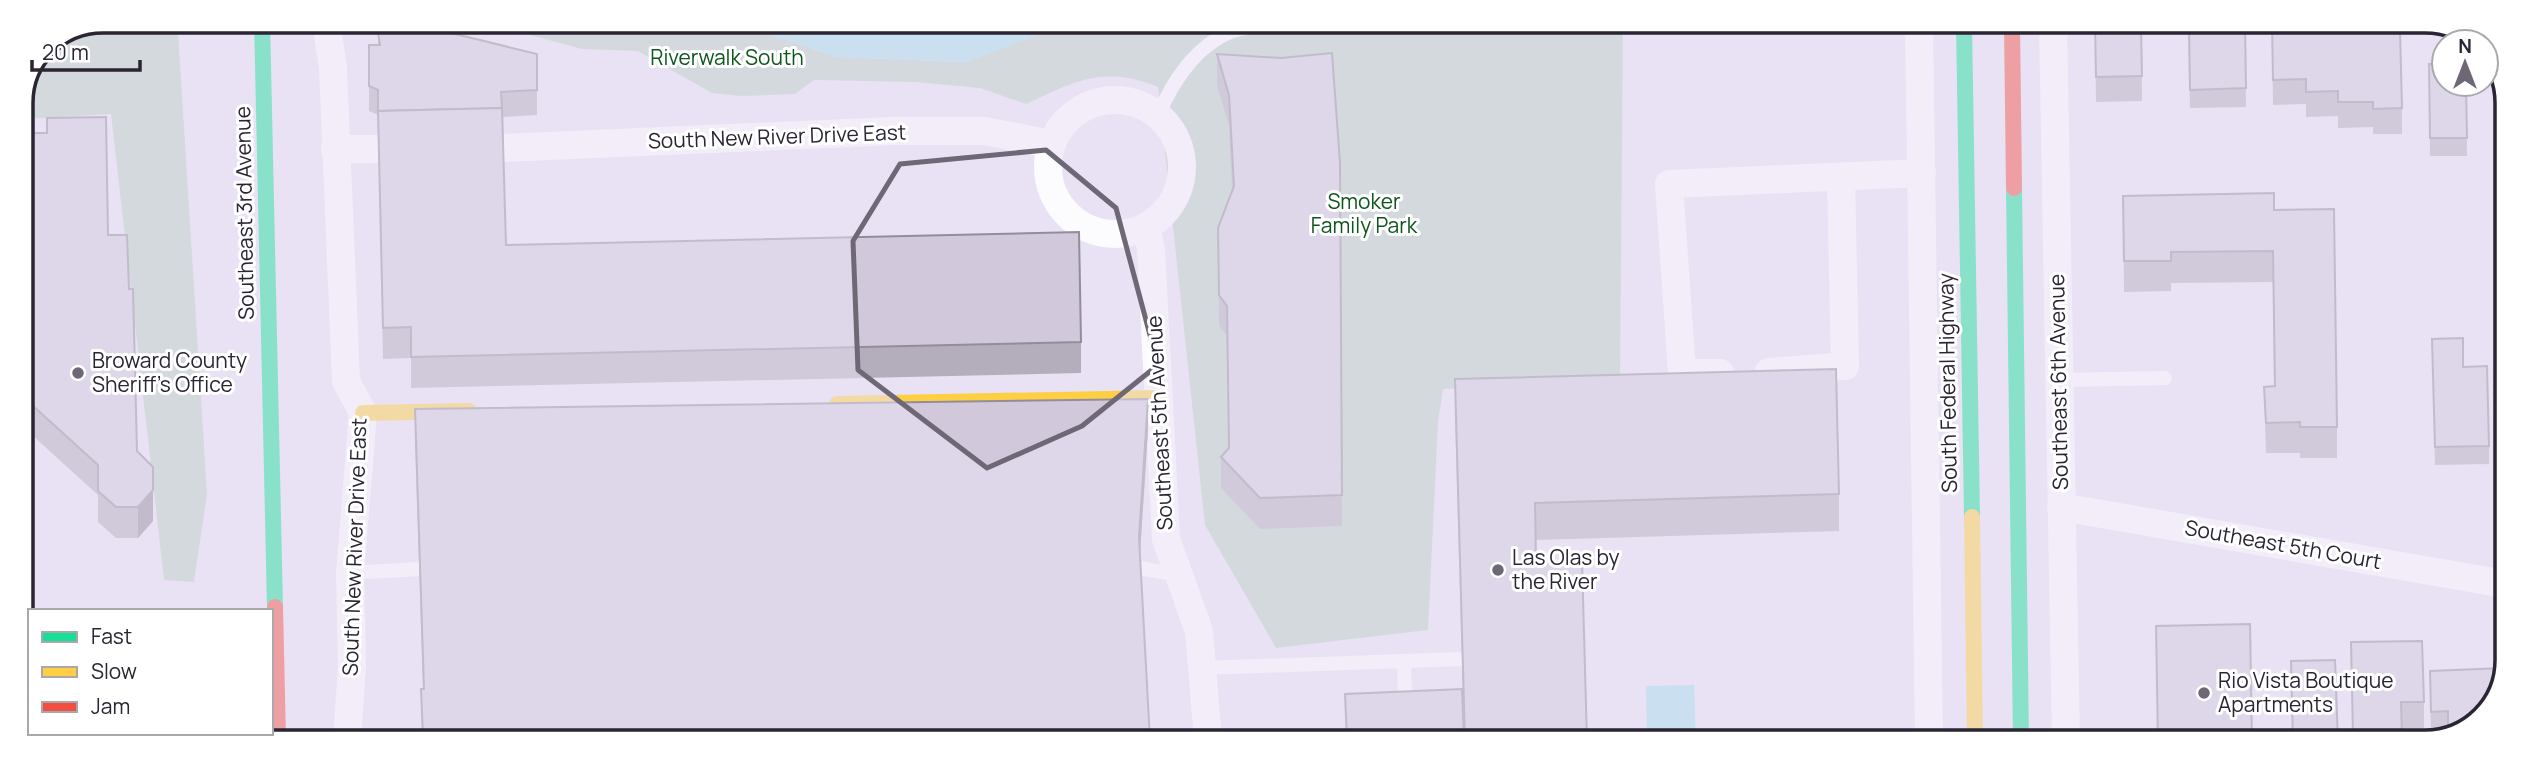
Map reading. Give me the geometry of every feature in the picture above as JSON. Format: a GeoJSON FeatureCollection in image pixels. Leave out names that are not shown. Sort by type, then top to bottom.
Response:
{"type":"FeatureCollection","features":[{"type":"Feature","properties":{"kind":"main road","name":"Southeast 3rd Avenue"},"geometry":{"type":"LineString","coordinates":[[262,33],[272,609]]}},
{"type":"Feature","properties":{"kind":"main road","name":"South Federal Highway"},"geometry":{"type":"LineString","coordinates":[[1964,33],[1975,730]]}},
{"type":"Feature","properties":{"kind":"main road"},"geometry":{"type":"LineString","coordinates":[[2012,33],[2021,730]]}},
{"type":"Feature","properties":{"kind":"main road"},"geometry":{"type":"LineString","coordinates":[[823,404],[1158,398]]}},
{"type":"Feature","properties":{"kind":"main road"},"geometry":{"type":"LineString","coordinates":[[363,413],[488,410]]}},
{"type":"Feature","properties":{"kind":"main road","name":"Southeast 3rd Avenue"},"geometry":{"type":"LineString","coordinates":[[273,640],[277,730]]}},
{"type":"Feature","properties":{"kind":"street","name":"South New River Drive East"},"geometry":{"type":"LineString","coordinates":[[328,33],[333,68],[346,381],[363,413],[350,573],[352,666],[348,730]]}},
{"type":"Feature","properties":{"kind":"street"},"geometry":{"type":"LineString","coordinates":[[1919,33],[1930,730]]}},
{"type":"Feature","properties":{"kind":"street","name":"Southeast 6th Avenue"},"geometry":{"type":"LineString","coordinates":[[2053,33],[2066,730]]}},
{"type":"Feature","properties":{"kind":"street"},"geometry":{"type":"LineString","coordinates":[[1118,100],[1138,104],[1158,116],[1171,130],[1180,149],[1182,170],[1177,192],[1164,212],[1146,227],[1124,233],[1100,233],[1079,224],[1061,208],[1051,188],[1047,164],[1051,144],[1062,125],[1077,111],[1097,102],[1118,100]]}},
{"type":"Feature","properties":{"kind":"street","name":"South New River Drive East"},"geometry":{"type":"LineString","coordinates":[[503,148],[893,131],[985,131],[1051,144]]}},
{"type":"Feature","properties":{"kind":"street"},"geometry":{"type":"LineString","coordinates":[[335,149],[378,149]]}},
{"type":"Feature","properties":{"kind":"street"},"geometry":{"type":"LineString","coordinates":[[1841,177],[1845,366],[1770,384],[1682,373],[1669,184],[1922,173]]}},
{"type":"Feature","properties":{"kind":"street","name":"Southeast 5th Avenue"},"geometry":{"type":"LineString","coordinates":[[1146,227],[1151,249],[1166,539],[1199,631],[1207,730]]}},
{"type":"Feature","properties":{"kind":"street","name":"Southeast 5th Court"},"geometry":{"type":"LineString","coordinates":[[2061,507],[2495,582]]}},
{"type":"Feature","properties":{"kind":"lane"},"geometry":{"type":"LineString","coordinates":[[1158,116],[1178,76],[1203,50],[1225,33]]}},
{"type":"Feature","properties":{"kind":"lane"},"geometry":{"type":"LineString","coordinates":[[2059,380],[2165,378]]}},
{"type":"Feature","properties":{"kind":"lane"},"geometry":{"type":"LineString","coordinates":[[1139,568],[1179,575]]}},
{"type":"Feature","properties":{"kind":"lane"},"geometry":{"type":"LineString","coordinates":[[350,573],[419,569]]}},
{"type":"Feature","properties":{"kind":"lane"},"geometry":{"type":"LineString","coordinates":[[1202,668],[1462,659]]}},
{"type":"Feature","properties":{"kind":"lane"},"geometry":{"type":"LineString","coordinates":[[1404,661],[1405,701]]}},
{"type":"Feature","properties":{"kind":"highlighted area"},"geometry":{"type":"Polygon","coordinates":[[[1046,150],[1116,208],[1158,365],[1082,426],[987,468],[858,370],[853,241],[900,164],[1046,150]]]}},
{"type":"Feature","properties":{"kind":"green space"},"geometry":{"type":"Polygon","coordinates":[[[178,33],[207,494],[194,582],[164,580],[111,114],[33,118],[35,89],[45,64],[64,45],[89,35],[178,33]]]}},
{"type":"Feature","properties":{"kind":"green space","name":"Smoker Family Park"},"geometry":{"type":"Polygon","coordinates":[[[523,33],[765,33],[837,57],[966,62],[1041,33],[1623,33],[1620,381],[1443,389],[1438,422],[1428,630],[1276,648],[1205,525],[1158,87],[1139,80],[1105,77],[1075,83],[1026,104],[980,88],[915,82],[814,80],[795,94],[741,96],[712,93],[638,51],[582,49],[523,33]]]}},
{"type":"Feature","properties":{"kind":"water"},"geometry":{"type":"Polygon","coordinates":[[[765,33],[1042,33],[967,62],[837,57],[765,33]]]}},
{"type":"Feature","properties":{"kind":"water"},"geometry":{"type":"Polygon","coordinates":[[[1694,685],[1696,730],[1647,730],[1646,686],[1694,685]]]}},
{"type":"Feature","properties":{"kind":"building"},"geometry":{"type":"Polygon","coordinates":[[[378,33],[451,33],[537,54],[537,90],[501,92],[502,108],[378,111],[378,90],[369,86],[369,45],[380,45],[378,33]]]}},
{"type":"Feature","properties":{"kind":"building"},"geometry":{"type":"Polygon","coordinates":[[[2095,33],[2141,33],[2142,76],[2096,77],[2095,33]]]}},
{"type":"Feature","properties":{"kind":"building"},"geometry":{"type":"Polygon","coordinates":[[[2189,33],[2245,33],[2246,88],[2190,90],[2189,33]]]}},
{"type":"Feature","properties":{"kind":"building"},"geometry":{"type":"Polygon","coordinates":[[[2272,33],[2400,33],[2402,108],[2373,109],[2373,102],[2338,102],[2338,91],[2306,92],[2306,79],[2273,80],[2272,33]]]}},
{"type":"Feature","properties":{"kind":"building"},"geometry":{"type":"Polygon","coordinates":[[[1332,53],[1340,163],[1342,495],[1260,498],[1221,457],[1229,448],[1227,306],[1219,295],[1218,228],[1234,186],[1229,95],[1217,54],[1281,58],[1332,53]]]}},
{"type":"Feature","properties":{"kind":"building"},"geometry":{"type":"Polygon","coordinates":[[[2429,64],[2430,98],[2466,98],[2467,138],[2430,138],[2429,64]]]}},
{"type":"Feature","properties":{"kind":"building"},"geometry":{"type":"Polygon","coordinates":[[[502,108],[506,245],[1079,232],[1081,342],[411,357],[411,327],[383,328],[378,111],[502,108]]]}},
{"type":"Feature","properties":{"kind":"building","name":"Broward County Sheriff's Office"},"geometry":{"type":"Polygon","coordinates":[[[106,117],[108,235],[127,235],[129,289],[133,289],[137,451],[153,467],[153,490],[138,507],[116,507],[98,491],[98,465],[33,406],[33,133],[47,133],[47,118],[106,117]]]}},
{"type":"Feature","properties":{"kind":"building"},"geometry":{"type":"Polygon","coordinates":[[[2274,193],[2274,210],[2334,209],[2337,427],[2300,427],[2300,422],[2266,423],[2264,387],[2275,386],[2273,251],[2171,252],[2171,261],[2124,261],[2123,196],[2274,193]]]}},
{"type":"Feature","properties":{"kind":"building"},"geometry":{"type":"Polygon","coordinates":[[[2463,338],[2463,367],[2487,366],[2489,446],[2435,447],[2432,339],[2463,338]]]}},
{"type":"Feature","properties":{"kind":"building","name":"Las Olas by the River"},"geometry":{"type":"Polygon","coordinates":[[[1836,369],[1839,494],[1535,503],[1536,562],[1582,561],[1587,730],[1465,730],[1455,379],[1836,369]]]}},
{"type":"Feature","properties":{"kind":"building"},"geometry":{"type":"Polygon","coordinates":[[[1148,399],[1139,537],[1149,730],[423,730],[421,689],[424,689],[415,409],[1148,399]]]}},
{"type":"Feature","properties":{"kind":"building","name":"Rio Vista Boutique Apartments"},"geometry":{"type":"Polygon","coordinates":[[[2250,624],[2252,730],[2158,730],[2156,626],[2250,624]]]}},
{"type":"Feature","properties":{"kind":"building"},"geometry":{"type":"Polygon","coordinates":[[[2422,641],[2424,702],[2401,702],[2402,730],[2353,730],[2351,642],[2422,641]]]}},
{"type":"Feature","properties":{"kind":"building"},"geometry":{"type":"Polygon","coordinates":[[[2335,660],[2338,730],[2293,730],[2291,661],[2335,660]]]}},
{"type":"Feature","properties":{"kind":"building"},"geometry":{"type":"Polygon","coordinates":[[[2494,668],[2483,699],[2468,715],[2448,726],[2448,711],[2431,712],[2430,671],[2494,668]]]}},
{"type":"Feature","properties":{"kind":"building"},"geometry":{"type":"Polygon","coordinates":[[[1462,689],[1464,730],[1347,730],[1345,694],[1462,689]]]}},
{"type":"Feature","properties":{"kind":"traffic: fast"},"geometry":{"type":"LineString","coordinates":[[262,33],[275,607]]}},
{"type":"Feature","properties":{"kind":"traffic: fast"},"geometry":{"type":"LineString","coordinates":[[1964,33],[1972,517]]}},
{"type":"Feature","properties":{"kind":"traffic: fast"},"geometry":{"type":"LineString","coordinates":[[2014,188],[2021,730]]}},
{"type":"Feature","properties":{"kind":"traffic: slow"},"geometry":{"type":"LineString","coordinates":[[837,404],[1158,398]]}},
{"type":"Feature","properties":{"kind":"traffic: slow"},"geometry":{"type":"LineString","coordinates":[[363,413],[469,411]]}},
{"type":"Feature","properties":{"kind":"traffic: slow"},"geometry":{"type":"LineString","coordinates":[[1972,517],[1975,730]]}},
{"type":"Feature","properties":{"kind":"traffic: jam"},"geometry":{"type":"LineString","coordinates":[[2012,33],[2014,188]]}},
{"type":"Feature","properties":{"kind":"traffic: jam"},"geometry":{"type":"LineString","coordinates":[[275,607],[278,730]]}},
{"type":"Feature","properties":{"kind":"place","name":"Broward County Sheriff's Office"},"geometry":{"type":"Point","coordinates":[78,373]}},
{"type":"Feature","properties":{"kind":"place","name":"Las Olas by the River"},"geometry":{"type":"Point","coordinates":[1498,570]}},
{"type":"Feature","properties":{"kind":"place","name":"Rio Vista Boutique Apartments"},"geometry":{"type":"Point","coordinates":[2204,693]}},
{"type":"Feature","properties":{"kind":"park label","name":"Riverwalk South"},"geometry":{"type":"Point","coordinates":[727,58]}}]}
